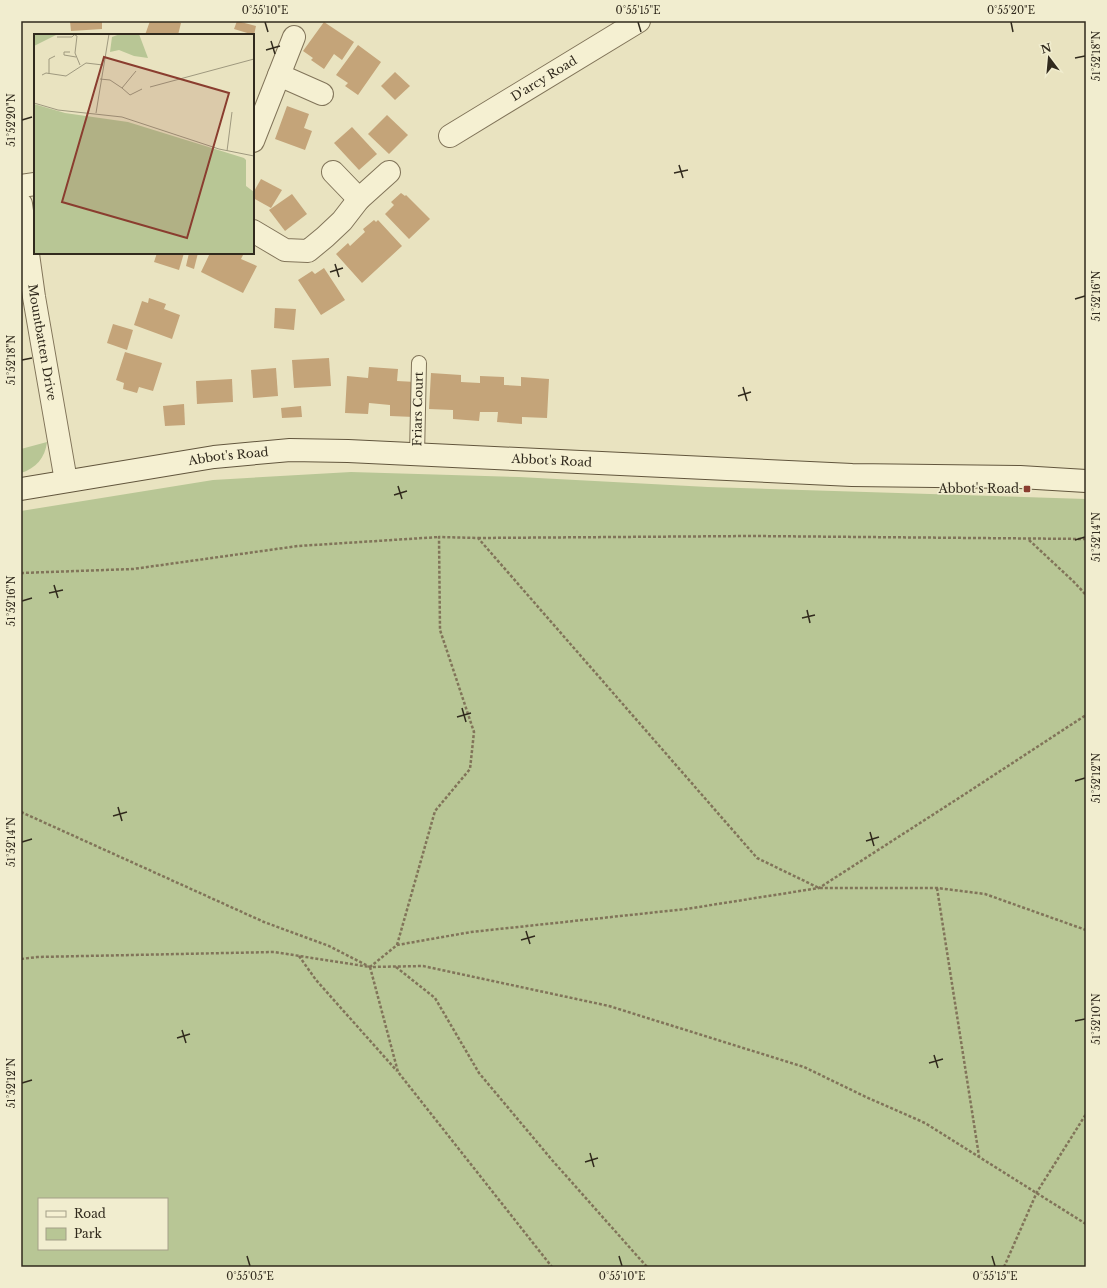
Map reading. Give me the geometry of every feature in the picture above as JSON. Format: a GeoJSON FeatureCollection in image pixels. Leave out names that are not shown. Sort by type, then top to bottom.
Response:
{"type":"FeatureCollection","features":[{"type":"Feature","properties":{"kind":"street","name":"D'arcy Road"},"geometry":{"type":"LineString","coordinates":[[450,136],[639,21]]}},
{"type":"Feature","properties":{"kind":"street"},"geometry":{"type":"LineString","coordinates":[[254,138],[294,37]]}},
{"type":"Feature","properties":{"kind":"street"},"geometry":{"type":"LineString","coordinates":[[279,75],[322,94]]}},
{"type":"Feature","properties":{"kind":"street"},"geometry":{"type":"LineString","coordinates":[[333,172],[360,199]]}},
{"type":"Feature","properties":{"kind":"street"},"geometry":{"type":"LineString","coordinates":[[254,232],[285,250],[308,251],[342,221],[360,199],[388,172]]}},
{"type":"Feature","properties":{"kind":"street"},"geometry":{"type":"LineString","coordinates":[[21,186],[34,184]]}},
{"type":"Feature","properties":{"kind":"street","name":"Mountbatten Drive"},"geometry":{"type":"LineString","coordinates":[[21,204],[34,297],[66,481]]}},
{"type":"Feature","properties":{"kind":"street","name":"Abbot's Road"},"geometry":{"type":"LineString","coordinates":[[21,488],[214,457],[290,450],[348,451],[844,475],[1020,478],[1086,481]]}},
{"type":"Feature","properties":{"kind":"lane","name":"Friars Court"},"geometry":{"type":"LineString","coordinates":[[417,455],[419,363]]}},
{"type":"Feature","properties":{"kind":"path"},"geometry":{"type":"LineString","coordinates":[[21,573],[133,569],[298,546],[439,538],[753,536],[1086,539]]}},
{"type":"Feature","properties":{"kind":"path"},"geometry":{"type":"LineString","coordinates":[[397,945],[435,811],[470,769],[474,732],[440,630],[439,538]]}},
{"type":"Feature","properties":{"kind":"path"},"geometry":{"type":"LineString","coordinates":[[478,538],[757,858],[819,888]]}},
{"type":"Feature","properties":{"kind":"path"},"geometry":{"type":"LineString","coordinates":[[1028,539],[1086,595]]}},
{"type":"Feature","properties":{"kind":"path"},"geometry":{"type":"LineString","coordinates":[[819,888],[1086,715]]}},
{"type":"Feature","properties":{"kind":"path"},"geometry":{"type":"LineString","coordinates":[[21,812],[264,922],[329,946],[370,967],[398,1072]]}},
{"type":"Feature","properties":{"kind":"path"},"geometry":{"type":"LineString","coordinates":[[370,967],[397,945],[471,932],[686,908],[819,888],[937,888],[985,894],[1086,930]]}},
{"type":"Feature","properties":{"kind":"path"},"geometry":{"type":"LineString","coordinates":[[937,888],[979,1156]]}},
{"type":"Feature","properties":{"kind":"path"},"geometry":{"type":"LineString","coordinates":[[21,959],[37,957],[274,952],[370,967],[423,966],[609,1006],[804,1067],[925,1123],[1086,1224]]}},
{"type":"Feature","properties":{"kind":"path"},"geometry":{"type":"LineString","coordinates":[[299,956],[316,980],[398,1072],[552,1267]]}},
{"type":"Feature","properties":{"kind":"path"},"geometry":{"type":"LineString","coordinates":[[395,967],[435,998],[479,1074],[552,1160],[647,1267]]}},
{"type":"Feature","properties":{"kind":"path"},"geometry":{"type":"LineString","coordinates":[[1004,1267],[1037,1192],[1086,1114]]}},
{"type":"Feature","properties":{"kind":"green space"},"geometry":{"type":"Polygon","coordinates":[[[47,442],[42,458],[39,462],[21,473],[21,449],[47,442]]]}},
{"type":"Feature","properties":{"kind":"green space"},"geometry":{"type":"Polygon","coordinates":[[[351,472],[519,477],[708,487],[1086,499],[1086,1267],[21,1267],[21,511],[213,480],[351,472]]]}},
{"type":"Feature","properties":{"kind":"building"},"geometry":{"type":"Polygon","coordinates":[[[70,21],[102,21],[102,29],[71,31],[70,21]]]}},
{"type":"Feature","properties":{"kind":"building"},"geometry":{"type":"Polygon","coordinates":[[[150,21],[177,21],[181,23],[178,34],[145,34],[150,21]]]}},
{"type":"Feature","properties":{"kind":"building"},"geometry":{"type":"Polygon","coordinates":[[[237,21],[256,26],[254,35],[234,29],[237,21]]]}},
{"type":"Feature","properties":{"kind":"building"},"geometry":{"type":"Polygon","coordinates":[[[324,22],[354,42],[342,60],[334,54],[324,69],[311,60],[313,58],[303,51],[324,22]]]}},
{"type":"Feature","properties":{"kind":"building"},"geometry":{"type":"Polygon","coordinates":[[[358,45],[381,62],[358,95],[345,86],[348,83],[336,75],[358,45]]]}},
{"type":"Feature","properties":{"kind":"building"},"geometry":{"type":"Polygon","coordinates":[[[395,72],[410,86],[395,100],[381,86],[395,72]]]}},
{"type":"Feature","properties":{"kind":"building"},"geometry":{"type":"Polygon","coordinates":[[[287,106],[309,114],[304,128],[312,131],[305,150],[275,139],[287,106]]]}},
{"type":"Feature","properties":{"kind":"building"},"geometry":{"type":"Polygon","coordinates":[[[387,115],[408,135],[389,154],[368,134],[387,115]]]}},
{"type":"Feature","properties":{"kind":"building"},"geometry":{"type":"Polygon","coordinates":[[[352,127],[377,154],[359,170],[334,143],[352,127]]]}},
{"type":"Feature","properties":{"kind":"building"},"geometry":{"type":"Polygon","coordinates":[[[261,179],[282,190],[271,208],[254,199],[254,191],[261,179]]]}},
{"type":"Feature","properties":{"kind":"building"},"geometry":{"type":"Polygon","coordinates":[[[401,193],[405,196],[406,195],[430,219],[409,239],[385,214],[394,205],[391,202],[401,193]]]}},
{"type":"Feature","properties":{"kind":"building"},"geometry":{"type":"Polygon","coordinates":[[[292,194],[307,214],[285,231],[269,210],[292,194]]]}},
{"type":"Feature","properties":{"kind":"building"},"geometry":{"type":"Polygon","coordinates":[[[374,220],[376,222],[378,220],[402,246],[362,283],[336,254],[348,243],[350,246],[365,232],[363,229],[374,220]]]}},
{"type":"Feature","properties":{"kind":"building"},"geometry":{"type":"Polygon","coordinates":[[[157,254],[184,254],[179,270],[154,262],[157,254]]]}},
{"type":"Feature","properties":{"kind":"building"},"geometry":{"type":"Polygon","coordinates":[[[189,254],[198,254],[194,269],[186,266],[189,254]]]}},
{"type":"Feature","properties":{"kind":"building"},"geometry":{"type":"Polygon","coordinates":[[[210,254],[244,254],[241,259],[257,266],[243,293],[201,272],[210,254]]]}},
{"type":"Feature","properties":{"kind":"building"},"geometry":{"type":"Polygon","coordinates":[[[324,268],[345,300],[321,315],[298,280],[312,271],[315,274],[324,268]]]}},
{"type":"Feature","properties":{"kind":"building"},"geometry":{"type":"Polygon","coordinates":[[[149,298],[166,304],[164,309],[180,315],[172,339],[134,325],[142,301],[148,303],[149,298]]]}},
{"type":"Feature","properties":{"kind":"building"},"geometry":{"type":"Polygon","coordinates":[[[275,308],[296,309],[294,330],[274,328],[275,308]]]}},
{"type":"Feature","properties":{"kind":"building"},"geometry":{"type":"Polygon","coordinates":[[[113,324],[133,330],[127,350],[107,343],[113,324]]]}},
{"type":"Feature","properties":{"kind":"building"},"geometry":{"type":"Polygon","coordinates":[[[125,352],[162,363],[153,391],[139,387],[137,393],[123,389],[124,383],[116,380],[125,352]]]}},
{"type":"Feature","properties":{"kind":"building"},"geometry":{"type":"Polygon","coordinates":[[[329,358],[331,386],[294,388],[292,360],[329,358]]]}},
{"type":"Feature","properties":{"kind":"building"},"geometry":{"type":"Polygon","coordinates":[[[369,367],[398,369],[397,381],[416,382],[414,417],[390,416],[390,405],[369,403],[368,414],[345,413],[347,376],[368,378],[369,367]]]}},
{"type":"Feature","properties":{"kind":"building"},"geometry":{"type":"Polygon","coordinates":[[[276,368],[278,396],[253,398],[251,370],[276,368]]]}},
{"type":"Feature","properties":{"kind":"building"},"geometry":{"type":"Polygon","coordinates":[[[431,373],[461,375],[461,382],[480,383],[480,376],[504,377],[504,385],[521,386],[521,377],[549,379],[547,418],[522,417],[522,424],[497,422],[498,412],[480,412],[479,421],[453,419],[453,410],[429,409],[431,373]]]}},
{"type":"Feature","properties":{"kind":"building"},"geometry":{"type":"Polygon","coordinates":[[[232,379],[233,402],[197,404],[196,381],[232,379]]]}},
{"type":"Feature","properties":{"kind":"building"},"geometry":{"type":"Polygon","coordinates":[[[184,404],[185,425],[165,426],[163,406],[184,404]]]}},
{"type":"Feature","properties":{"kind":"building"},"geometry":{"type":"Polygon","coordinates":[[[301,406],[302,417],[282,418],[281,408],[301,406]]]}},
{"type":"Feature","properties":{"kind":"place","name":"Abbot's Road"},"geometry":{"type":"Point","coordinates":[1027,489]}}]}
